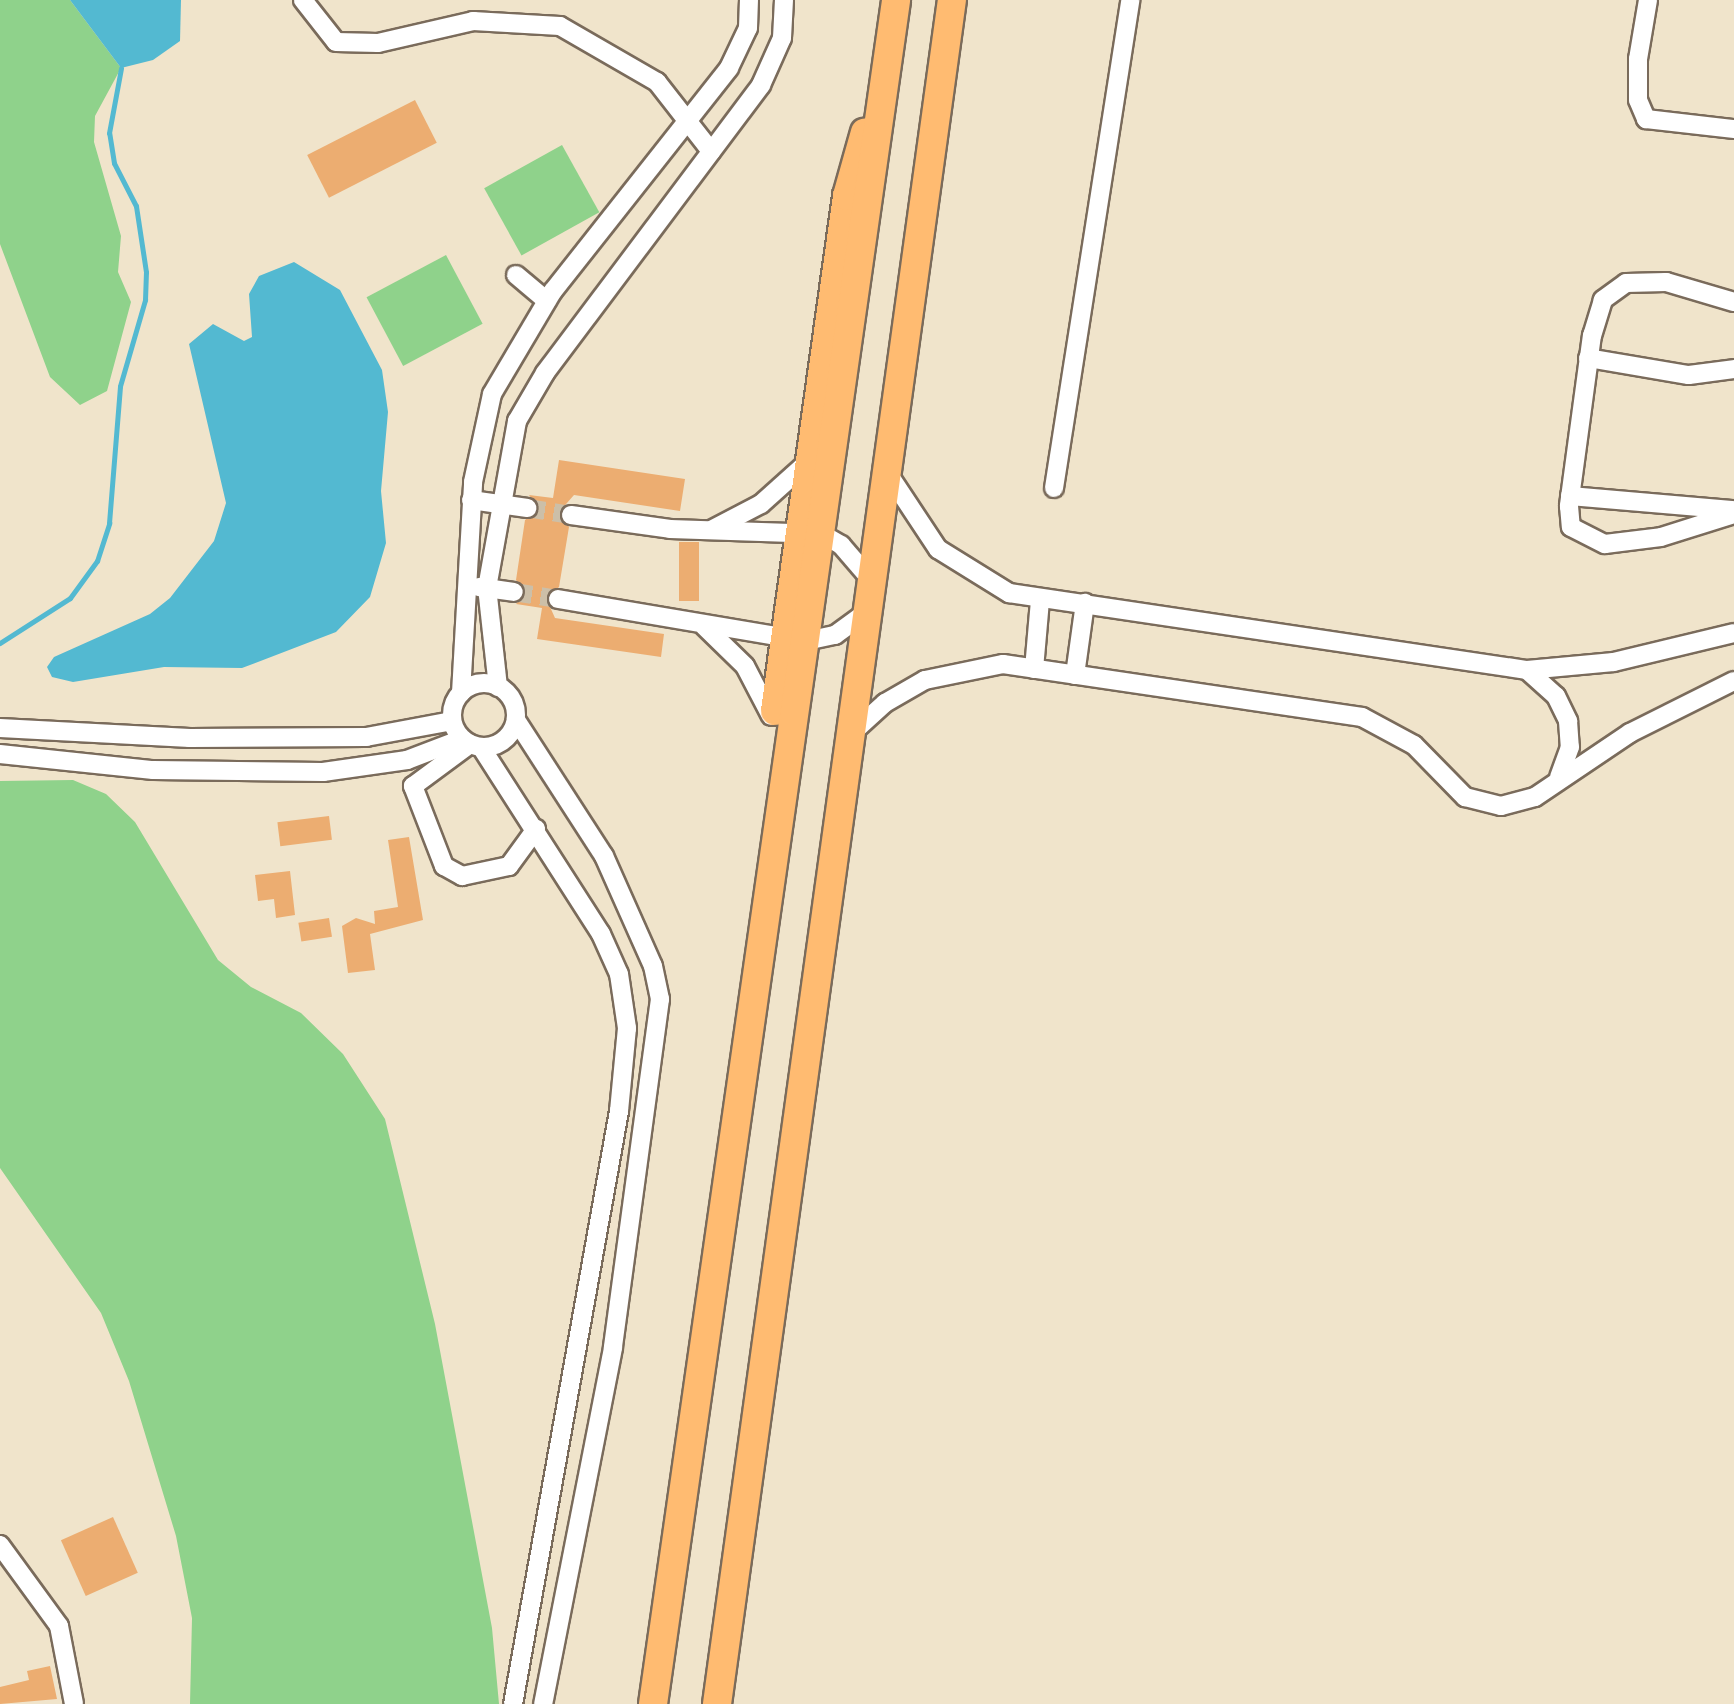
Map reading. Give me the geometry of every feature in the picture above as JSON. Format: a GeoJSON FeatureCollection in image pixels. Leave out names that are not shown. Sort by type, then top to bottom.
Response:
{"type":"FeatureCollection","features":[{"type":"Feature","properties":{"kind":"highway"},"geometry":{"type":"LineString","coordinates":[[653,1704],[723,1222],[786,743],[795,639],[896,0]]}},
{"type":"Feature","properties":{"kind":"highway"},"geometry":{"type":"LineString","coordinates":[[718,1704],[952,0]]}},
{"type":"Feature","properties":{"kind":"highway"},"geometry":{"type":"LineString","coordinates":[[811,534],[810,461],[848,196],[884,90]]}},
{"type":"Feature","properties":{"kind":"highway"},"geometry":{"type":"LineString","coordinates":[[723,1222],[714,1191],[716,1150],[773,721],[795,639]]}},
{"type":"Feature","properties":{"kind":"street"},"geometry":{"type":"LineString","coordinates":[[303,0],[336,42],[378,43],[472,21],[560,26],[657,82],[712,152]]}},
{"type":"Feature","properties":{"kind":"street"},"geometry":{"type":"LineString","coordinates":[[452,721],[461,693],[471,500],[492,394],[548,301],[729,68],[748,28],[749,0]]}},
{"type":"Feature","properties":{"kind":"street"},"geometry":{"type":"LineString","coordinates":[[498,687],[487,588],[517,422],[546,373],[761,85],[782,38],[784,0]]}},
{"type":"Feature","properties":{"kind":"street"},"geometry":{"type":"LineString","coordinates":[[1054,488],[1130,0]]}},
{"type":"Feature","properties":{"kind":"street"},"geometry":{"type":"LineString","coordinates":[[1648,0],[1638,60],[1638,100],[1646,120],[1734,129]]}},
{"type":"Feature","properties":{"kind":"street"},"geometry":{"type":"LineString","coordinates":[[516,275],[548,301]]}},
{"type":"Feature","properties":{"kind":"street"},"geometry":{"type":"LineString","coordinates":[[1734,302],[1666,282],[1626,283],[1603,300],[1588,358],[1570,496],[1571,527],[1604,544],[1661,537],[1734,512]]}},
{"type":"Feature","properties":{"kind":"street"},"geometry":{"type":"LineString","coordinates":[[1588,358],[1689,375],[1734,369]]}},
{"type":"Feature","properties":{"kind":"street"},"geometry":{"type":"LineString","coordinates":[[706,532],[761,504],[810,461]]}},
{"type":"Feature","properties":{"kind":"street"},"geometry":{"type":"LineString","coordinates":[[887,469],[913,520],[954,563],[990,585],[1040,600],[1527,670],[1629,659],[1734,633]]}},
{"type":"Feature","properties":{"kind":"street"},"geometry":{"type":"LineString","coordinates":[[1570,496],[1734,512]]}},
{"type":"Feature","properties":{"kind":"street"},"geometry":{"type":"LineString","coordinates":[[471,500],[527,508]]}},
{"type":"Feature","properties":{"kind":"street"},"geometry":{"type":"LineString","coordinates":[[570,515],[706,532],[811,534],[842,544],[872,581]]}},
{"type":"Feature","properties":{"kind":"street"},"geometry":{"type":"LineString","coordinates":[[464,585],[514,592]]}},
{"type":"Feature","properties":{"kind":"street"},"geometry":{"type":"LineString","coordinates":[[558,598],[795,639],[851,628],[868,611]]}},
{"type":"Feature","properties":{"kind":"street"},"geometry":{"type":"LineString","coordinates":[[1034,668],[1040,600]]}},
{"type":"Feature","properties":{"kind":"street"},"geometry":{"type":"LineString","coordinates":[[1075,675],[1085,604]]}},
{"type":"Feature","properties":{"kind":"street"},"geometry":{"type":"LineString","coordinates":[[695,620],[745,666],[773,721]]}},
{"type":"Feature","properties":{"kind":"street"},"geometry":{"type":"LineString","coordinates":[[851,734],[885,703],[944,673],[1003,664],[1362,717],[1414,745],[1455,789],[1488,806],[1513,805],[1552,786],[1630,733],[1734,681]]}},
{"type":"Feature","properties":{"kind":"street"},"geometry":{"type":"LineString","coordinates":[[1527,670],[1556,696],[1568,722],[1568,758],[1552,786]]}},
{"type":"Feature","properties":{"kind":"street"},"geometry":{"type":"LineString","coordinates":[[461,693],[479,684],[498,687],[512,700],[516,720],[604,856],[652,966],[660,999],[613,1348],[542,1704]]}},
{"type":"Feature","properties":{"kind":"street"},"geometry":{"type":"LineString","coordinates":[[0,754],[153,770],[323,772],[408,760],[508,737],[516,720]]}},
{"type":"Feature","properties":{"kind":"street"},"geometry":{"type":"LineString","coordinates":[[0,728],[190,738],[366,737],[452,721]]}},
{"type":"Feature","properties":{"kind":"street"},"geometry":{"type":"LineString","coordinates":[[452,721],[536,829],[601,934],[618,974],[627,1028],[619,1110],[513,1704]]}},
{"type":"Feature","properties":{"kind":"street"},"geometry":{"type":"LineString","coordinates":[[471,743],[413,786],[444,866],[462,876],[497,871],[527,849],[536,829]]}},
{"type":"Feature","properties":{"kind":"street"},"geometry":{"type":"LineString","coordinates":[[0,1544],[59,1626],[74,1704]]}},
{"type":"Feature","properties":{"kind":"green space"},"geometry":{"type":"Polygon","coordinates":[[[0,0],[70,0],[121,68],[95,116],[94,142],[121,236],[118,272],[131,302],[107,391],[80,405],[50,377],[0,244],[0,0]]]}},
{"type":"Feature","properties":{"kind":"green space"},"geometry":{"type":"Polygon","coordinates":[[[562,145],[599,212],[521,255],[484,188],[562,145]]]}},
{"type":"Feature","properties":{"kind":"green space"},"geometry":{"type":"Polygon","coordinates":[[[446,255],[483,324],[403,366],[367,297],[446,255]]]}},
{"type":"Feature","properties":{"kind":"green space"},"geometry":{"type":"Polygon","coordinates":[[[73,780],[106,794],[135,822],[218,960],[251,987],[301,1013],[343,1054],[385,1119],[435,1324],[492,1628],[499,1704],[190,1704],[192,1618],[176,1536],[129,1381],[101,1313],[0,1168],[0,781],[73,780]]]}},
{"type":"Feature","properties":{"kind":"water"},"geometry":{"type":"Polygon","coordinates":[[[70,0],[181,0],[180,41],[153,60],[121,68],[70,0]]]}},
{"type":"Feature","properties":{"kind":"water"},"geometry":{"type":"Polygon","coordinates":[[[294,262],[340,290],[382,370],[388,412],[381,491],[386,543],[370,597],[336,632],[242,668],[164,667],[73,682],[52,677],[47,667],[54,657],[150,614],[170,598],[214,541],[226,503],[189,344],[213,324],[244,341],[252,337],[249,294],[259,276],[294,262]]]}},
{"type":"Feature","properties":{"kind":"building"},"geometry":{"type":"Polygon","coordinates":[[[415,100],[437,143],[329,198],[307,155],[415,100]]]}},
{"type":"Feature","properties":{"kind":"building"},"geometry":{"type":"Polygon","coordinates":[[[559,460],[685,479],[680,511],[574,495],[559,512],[569,527],[559,587],[546,598],[555,618],[664,634],[661,657],[537,639],[542,608],[516,604],[526,593],[516,580],[525,520],[539,509],[529,495],[553,498],[559,460]]]}},
{"type":"Feature","properties":{"kind":"building"},"geometry":{"type":"Polygon","coordinates":[[[679,542],[699,542],[699,601],[679,601],[679,542]]]}},
{"type":"Feature","properties":{"kind":"building"},"geometry":{"type":"Polygon","coordinates":[[[329,816],[332,840],[280,846],[277,822],[329,816]]]}},
{"type":"Feature","properties":{"kind":"building"},"geometry":{"type":"Polygon","coordinates":[[[409,837],[423,920],[370,934],[375,970],[348,973],[342,926],[356,918],[375,924],[374,911],[398,907],[388,840],[409,837]]]}},
{"type":"Feature","properties":{"kind":"building"},"geometry":{"type":"Polygon","coordinates":[[[290,871],[295,915],[276,918],[274,899],[258,901],[255,875],[290,871]]]}},
{"type":"Feature","properties":{"kind":"building"},"geometry":{"type":"Polygon","coordinates":[[[329,918],[332,937],[301,942],[298,923],[329,918]]]}},
{"type":"Feature","properties":{"kind":"building"},"geometry":{"type":"Polygon","coordinates":[[[113,1517],[138,1573],[86,1596],[61,1540],[113,1517]]]}},
{"type":"Feature","properties":{"kind":"building"},"geometry":{"type":"Polygon","coordinates":[[[50,1666],[57,1699],[0,1704],[0,1687],[29,1680],[27,1671],[50,1666]]]}},
{"type":"Feature","properties":{"kind":"waterway"},"geometry":{"type":"LineString","coordinates":[[0,643],[70,598],[97,561],[109,523],[120,386],[145,300],[146,272],[136,206],[114,163],[109,133],[121,68]]}},
{"type":"Feature","properties":{"kind":"tunnel"},"geometry":{"type":"LineString","coordinates":[[527,508],[571,515]]}},
{"type":"Feature","properties":{"kind":"tunnel"},"geometry":{"type":"LineString","coordinates":[[514,592],[558,599]]}}]}
